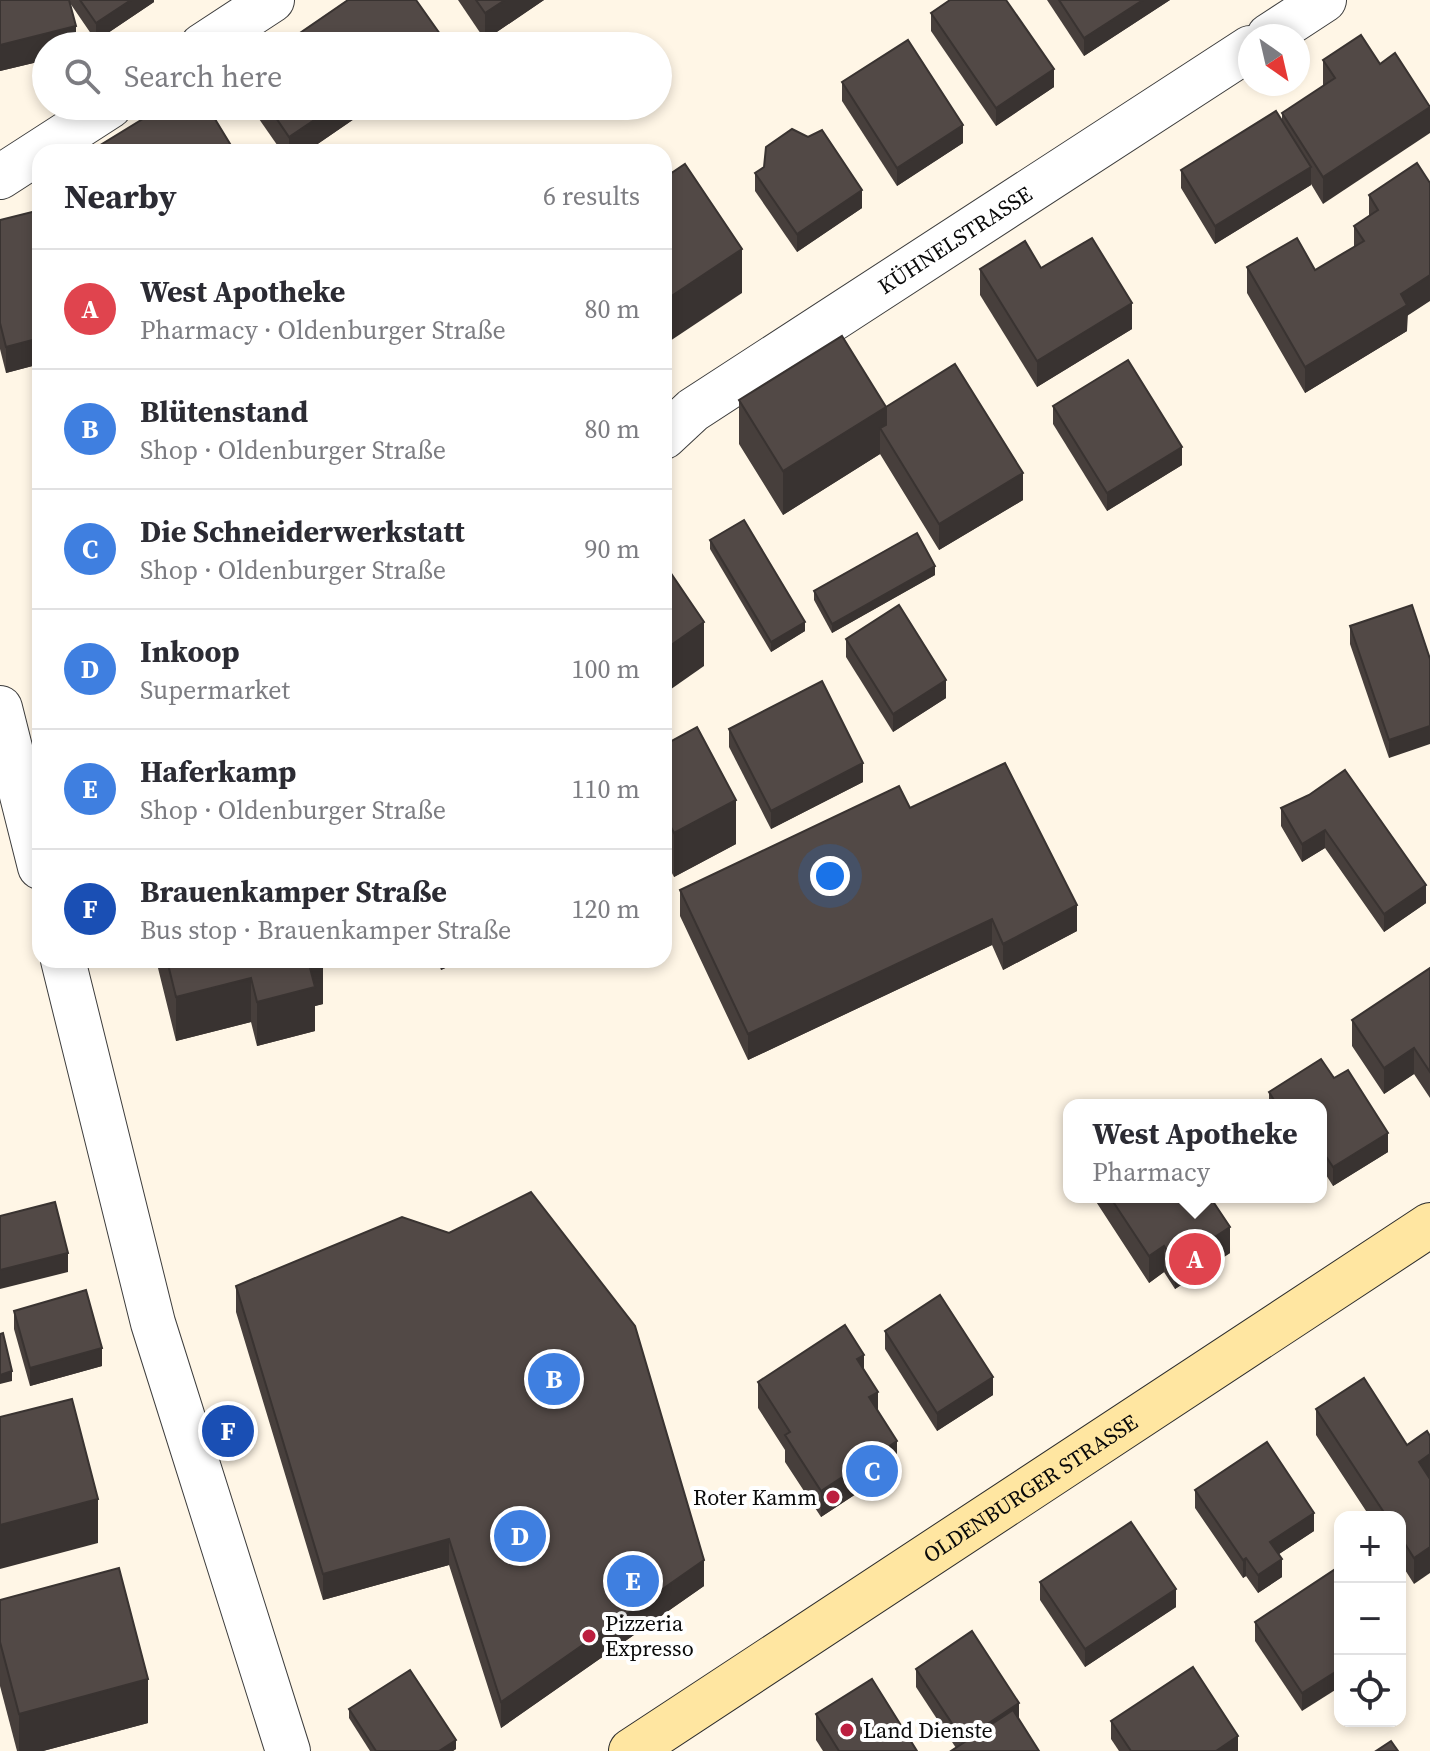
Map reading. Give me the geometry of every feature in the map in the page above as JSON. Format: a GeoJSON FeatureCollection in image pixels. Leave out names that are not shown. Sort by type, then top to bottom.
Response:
{"type":"FeatureCollection","features":[{"type":"Feature","properties":{"kind":"main road","name":"OLDENBURGER STRASSE"},"geometry":{"type":"LineString","coordinates":[[631,1751],[1430,1225]]}},
{"type":"Feature","properties":{"kind":"street"},"geometry":{"type":"LineString","coordinates":[[223,32],[272,0]]}},
{"type":"Feature","properties":{"kind":"street"},"geometry":{"type":"LineString","coordinates":[[1287,24],[1324,0]]}},
{"type":"Feature","properties":{"kind":"street","name":"KÜHNELSTRASSE"},"geometry":{"type":"LineString","coordinates":[[672,430],[693,410],[1238,56]]}},
{"type":"Feature","properties":{"kind":"street"},"geometry":{"type":"LineString","coordinates":[[51,144],[88,120]]}},
{"type":"Feature","properties":{"kind":"street"},"geometry":{"type":"LineString","coordinates":[[0,177],[32,156]]}},
{"type":"Feature","properties":{"kind":"street"},"geometry":{"type":"LineString","coordinates":[[0,708],[32,835]]}},
{"type":"Feature","properties":{"kind":"street"},"geometry":{"type":"LineString","coordinates":[[65,968],[153,1323],[288,1751]]}},
{"type":"Feature","properties":{"kind":"building"},"geometry":{"type":"Polygon","coordinates":[[[0,0],[69,0],[76,26],[52,32],[32,32],[32,37],[0,45],[0,0]]]}},
{"type":"Feature","properties":{"kind":"building"},"geometry":{"type":"Polygon","coordinates":[[[80,0],[131,0],[96,23],[80,0]]]}},
{"type":"Feature","properties":{"kind":"building"},"geometry":{"type":"Polygon","coordinates":[[[348,0],[416,0],[439,32],[301,32],[348,0]]]}},
{"type":"Feature","properties":{"kind":"building"},"geometry":{"type":"Polygon","coordinates":[[[476,0],[505,0],[485,13],[476,0]]]}},
{"type":"Feature","properties":{"kind":"building"},"geometry":{"type":"Polygon","coordinates":[[[950,0],[1006,0],[1054,69],[996,108],[931,13],[950,0]]]}},
{"type":"Feature","properties":{"kind":"building"},"geometry":{"type":"Polygon","coordinates":[[[1059,0],[1143,0],[1084,38],[1059,0]]]}},
{"type":"Feature","properties":{"kind":"building"},"geometry":{"type":"Polygon","coordinates":[[[1361,35],[1380,64],[1395,53],[1430,107],[1323,177],[1282,113],[1335,78],[1323,60],[1361,35]]]}},
{"type":"Feature","properties":{"kind":"building"},"geometry":{"type":"Polygon","coordinates":[[[908,40],[963,125],[897,168],[842,82],[908,40]]]}},
{"type":"Feature","properties":{"kind":"building"},"geometry":{"type":"Polygon","coordinates":[[[1276,111],[1311,167],[1215,226],[1181,170],[1276,111]]]}},
{"type":"Feature","properties":{"kind":"building"},"geometry":{"type":"Polygon","coordinates":[[[141,120],[216,120],[230,144],[102,144],[141,120]]]}},
{"type":"Feature","properties":{"kind":"building"},"geometry":{"type":"Polygon","coordinates":[[[277,120],[314,120],[289,137],[277,120]]]}},
{"type":"Feature","properties":{"kind":"building"},"geometry":{"type":"Polygon","coordinates":[[[792,129],[808,137],[822,130],[862,190],[797,234],[755,173],[764,167],[766,147],[792,129]]]}},
{"type":"Feature","properties":{"kind":"building"},"geometry":{"type":"Polygon","coordinates":[[[1417,163],[1430,183],[1430,275],[1401,294],[1407,305],[1305,367],[1247,267],[1297,238],[1315,270],[1364,241],[1354,226],[1378,210],[1369,195],[1417,163]]]}},
{"type":"Feature","properties":{"kind":"building"},"geometry":{"type":"Polygon","coordinates":[[[685,164],[742,249],[672,296],[672,173],[685,164]]]}},
{"type":"Feature","properties":{"kind":"building"},"geometry":{"type":"Polygon","coordinates":[[[32,212],[32,340],[6,347],[0,323],[0,220],[32,212]]]}},
{"type":"Feature","properties":{"kind":"building"},"geometry":{"type":"Polygon","coordinates":[[[1092,238],[1132,303],[1037,361],[980,269],[1025,241],[1041,268],[1092,238]]]}},
{"type":"Feature","properties":{"kind":"building"},"geometry":{"type":"Polygon","coordinates":[[[842,336],[886,407],[783,471],[739,400],[842,336]]]}},
{"type":"Feature","properties":{"kind":"building"},"geometry":{"type":"Polygon","coordinates":[[[1128,360],[1182,447],[1107,493],[1053,406],[1128,360]]]}},
{"type":"Feature","properties":{"kind":"building"},"geometry":{"type":"Polygon","coordinates":[[[955,364],[1023,473],[939,524],[880,428],[886,425],[886,407],[955,364]]]}},
{"type":"Feature","properties":{"kind":"building"},"geometry":{"type":"Polygon","coordinates":[[[744,520],[805,622],[771,642],[710,540],[744,520]]]}},
{"type":"Feature","properties":{"kind":"building"},"geometry":{"type":"Polygon","coordinates":[[[917,533],[935,566],[832,624],[814,591],[917,533]]]}},
{"type":"Feature","properties":{"kind":"building"},"geometry":{"type":"Polygon","coordinates":[[[672,575],[704,622],[672,644],[672,575]]]}},
{"type":"Feature","properties":{"kind":"building"},"geometry":{"type":"Polygon","coordinates":[[[899,605],[946,680],[893,714],[846,639],[899,605]]]}},
{"type":"Feature","properties":{"kind":"building"},"geometry":{"type":"Polygon","coordinates":[[[1412,605],[1430,659],[1430,726],[1389,740],[1350,626],[1412,605]]]}},
{"type":"Feature","properties":{"kind":"building"},"geometry":{"type":"Polygon","coordinates":[[[822,681],[863,763],[771,811],[729,729],[822,681]]]}},
{"type":"Feature","properties":{"kind":"building"},"geometry":{"type":"Polygon","coordinates":[[[697,727],[736,800],[674,833],[672,829],[672,741],[697,727]]]}},
{"type":"Feature","properties":{"kind":"building"},"geometry":{"type":"Polygon","coordinates":[[[1005,763],[1077,905],[1003,944],[992,919],[748,1034],[680,890],[899,786],[910,808],[1005,763]]]}},
{"type":"Feature","properties":{"kind":"building"},"geometry":{"type":"Polygon","coordinates":[[[1345,770],[1426,885],[1384,914],[1325,830],[1302,844],[1281,808],[1309,795],[1345,770]]]}},
{"type":"Feature","properties":{"kind":"building"},"geometry":{"type":"Polygon","coordinates":[[[169,968],[310,968],[315,987],[257,1002],[251,978],[176,997],[169,968]]]}},
{"type":"Feature","properties":{"kind":"building"},"geometry":{"type":"Polygon","coordinates":[[[1430,968],[1430,1072],[1414,1048],[1384,1068],[1352,1020],[1430,968]]]}},
{"type":"Feature","properties":{"kind":"building"},"geometry":{"type":"Polygon","coordinates":[[[1321,1059],[1334,1078],[1348,1070],[1388,1133],[1333,1167],[1327,1158],[1327,1099],[1273,1099],[1269,1092],[1321,1059]]]}},
{"type":"Feature","properties":{"kind":"building"},"geometry":{"type":"Polygon","coordinates":[[[531,1192],[635,1326],[704,1560],[501,1702],[449,1539],[323,1574],[236,1286],[402,1217],[449,1233],[531,1192]]]}},
{"type":"Feature","properties":{"kind":"building"},"geometry":{"type":"Polygon","coordinates":[[[55,1202],[68,1253],[0,1270],[0,1216],[55,1202]]]}},
{"type":"Feature","properties":{"kind":"building"},"geometry":{"type":"Polygon","coordinates":[[[1114,1203],[1214,1203],[1230,1227],[1175,1263],[1164,1246],[1149,1256],[1114,1203]]]}},
{"type":"Feature","properties":{"kind":"building"},"geometry":{"type":"Polygon","coordinates":[[[86,1290],[102,1348],[30,1368],[14,1311],[86,1290]]]}},
{"type":"Feature","properties":{"kind":"building"},"geometry":{"type":"Polygon","coordinates":[[[940,1295],[993,1377],[937,1413],[885,1331],[940,1295]]]}},
{"type":"Feature","properties":{"kind":"building"},"geometry":{"type":"Polygon","coordinates":[[[845,1325],[864,1355],[857,1359],[878,1392],[869,1397],[897,1441],[821,1491],[785,1435],[790,1432],[758,1382],[845,1325]]]}},
{"type":"Feature","properties":{"kind":"building"},"geometry":{"type":"Polygon","coordinates":[[[3,1333],[12,1371],[0,1375],[0,1334],[3,1333]]]}},
{"type":"Feature","properties":{"kind":"building"},"geometry":{"type":"Polygon","coordinates":[[[1364,1378],[1407,1445],[1427,1431],[1430,1454],[1419,1462],[1430,1479],[1430,1547],[1414,1558],[1406,1545],[1406,1511],[1383,1511],[1316,1409],[1364,1378]]]}},
{"type":"Feature","properties":{"kind":"building"},"geometry":{"type":"Polygon","coordinates":[[[72,1399],[98,1499],[0,1525],[0,1417],[72,1399]]]}},
{"type":"Feature","properties":{"kind":"building"},"geometry":{"type":"Polygon","coordinates":[[[1267,1442],[1314,1513],[1270,1542],[1282,1559],[1258,1575],[1246,1558],[1243,1560],[1195,1490],[1267,1442]]]}},
{"type":"Feature","properties":{"kind":"building"},"geometry":{"type":"Polygon","coordinates":[[[1131,1522],[1176,1589],[1085,1649],[1040,1582],[1131,1522]]]}},
{"type":"Feature","properties":{"kind":"building"},"geometry":{"type":"Polygon","coordinates":[[[119,1568],[148,1679],[19,1714],[0,1642],[0,1600],[119,1568]]]}},
{"type":"Feature","properties":{"kind":"building"},"geometry":{"type":"Polygon","coordinates":[[[1334,1570],[1334,1673],[1302,1693],[1255,1622],[1334,1570]]]}},
{"type":"Feature","properties":{"kind":"building"},"geometry":{"type":"Polygon","coordinates":[[[972,1631],[1019,1703],[963,1740],[916,1669],[972,1631]]]}},
{"type":"Feature","properties":{"kind":"building"},"geometry":{"type":"Polygon","coordinates":[[[1193,1667],[1238,1736],[1216,1751],[1131,1751],[1111,1721],[1193,1667]]]}},
{"type":"Feature","properties":{"kind":"building"},"geometry":{"type":"Polygon","coordinates":[[[410,1670],[456,1740],[439,1751],[376,1751],[349,1709],[410,1670]]]}},
{"type":"Feature","properties":{"kind":"building"},"geometry":{"type":"Polygon","coordinates":[[[872,1679],[917,1751],[839,1751],[816,1714],[872,1679]]]}},
{"type":"Feature","properties":{"kind":"building"},"geometry":{"type":"Polygon","coordinates":[[[1013,1710],[1039,1751],[951,1751],[1013,1710]]]}},
{"type":"Feature","properties":{"kind":"building"},"geometry":{"type":"Polygon","coordinates":[[[1391,1741],[1398,1751],[1376,1751],[1391,1741]]]}},
{"type":"Feature","properties":{"kind":"place","name":"West Apotheke"},"geometry":{"type":"Point","coordinates":[1195,1259]}},
{"type":"Feature","properties":{"kind":"place","name":"Blütenstand"},"geometry":{"type":"Point","coordinates":[554,1379]}},
{"type":"Feature","properties":{"kind":"place","name":"Brauenkamper Straße"},"geometry":{"type":"Point","coordinates":[228,1431]}},
{"type":"Feature","properties":{"kind":"place","name":"Die Schneiderwerkstatt"},"geometry":{"type":"Point","coordinates":[872,1471]}},
{"type":"Feature","properties":{"kind":"place","name":"Roter Kamm"},"geometry":{"type":"Point","coordinates":[833,1497]}},
{"type":"Feature","properties":{"kind":"place","name":"Inkoop"},"geometry":{"type":"Point","coordinates":[520,1536]}},
{"type":"Feature","properties":{"kind":"place","name":"Haferkamp"},"geometry":{"type":"Point","coordinates":[633,1581]}},
{"type":"Feature","properties":{"kind":"place","name":"Pizzeria Expresso"},"geometry":{"type":"Point","coordinates":[589,1636]}},
{"type":"Feature","properties":{"kind":"place","name":"Land Dienste"},"geometry":{"type":"Point","coordinates":[847,1730]}}]}
